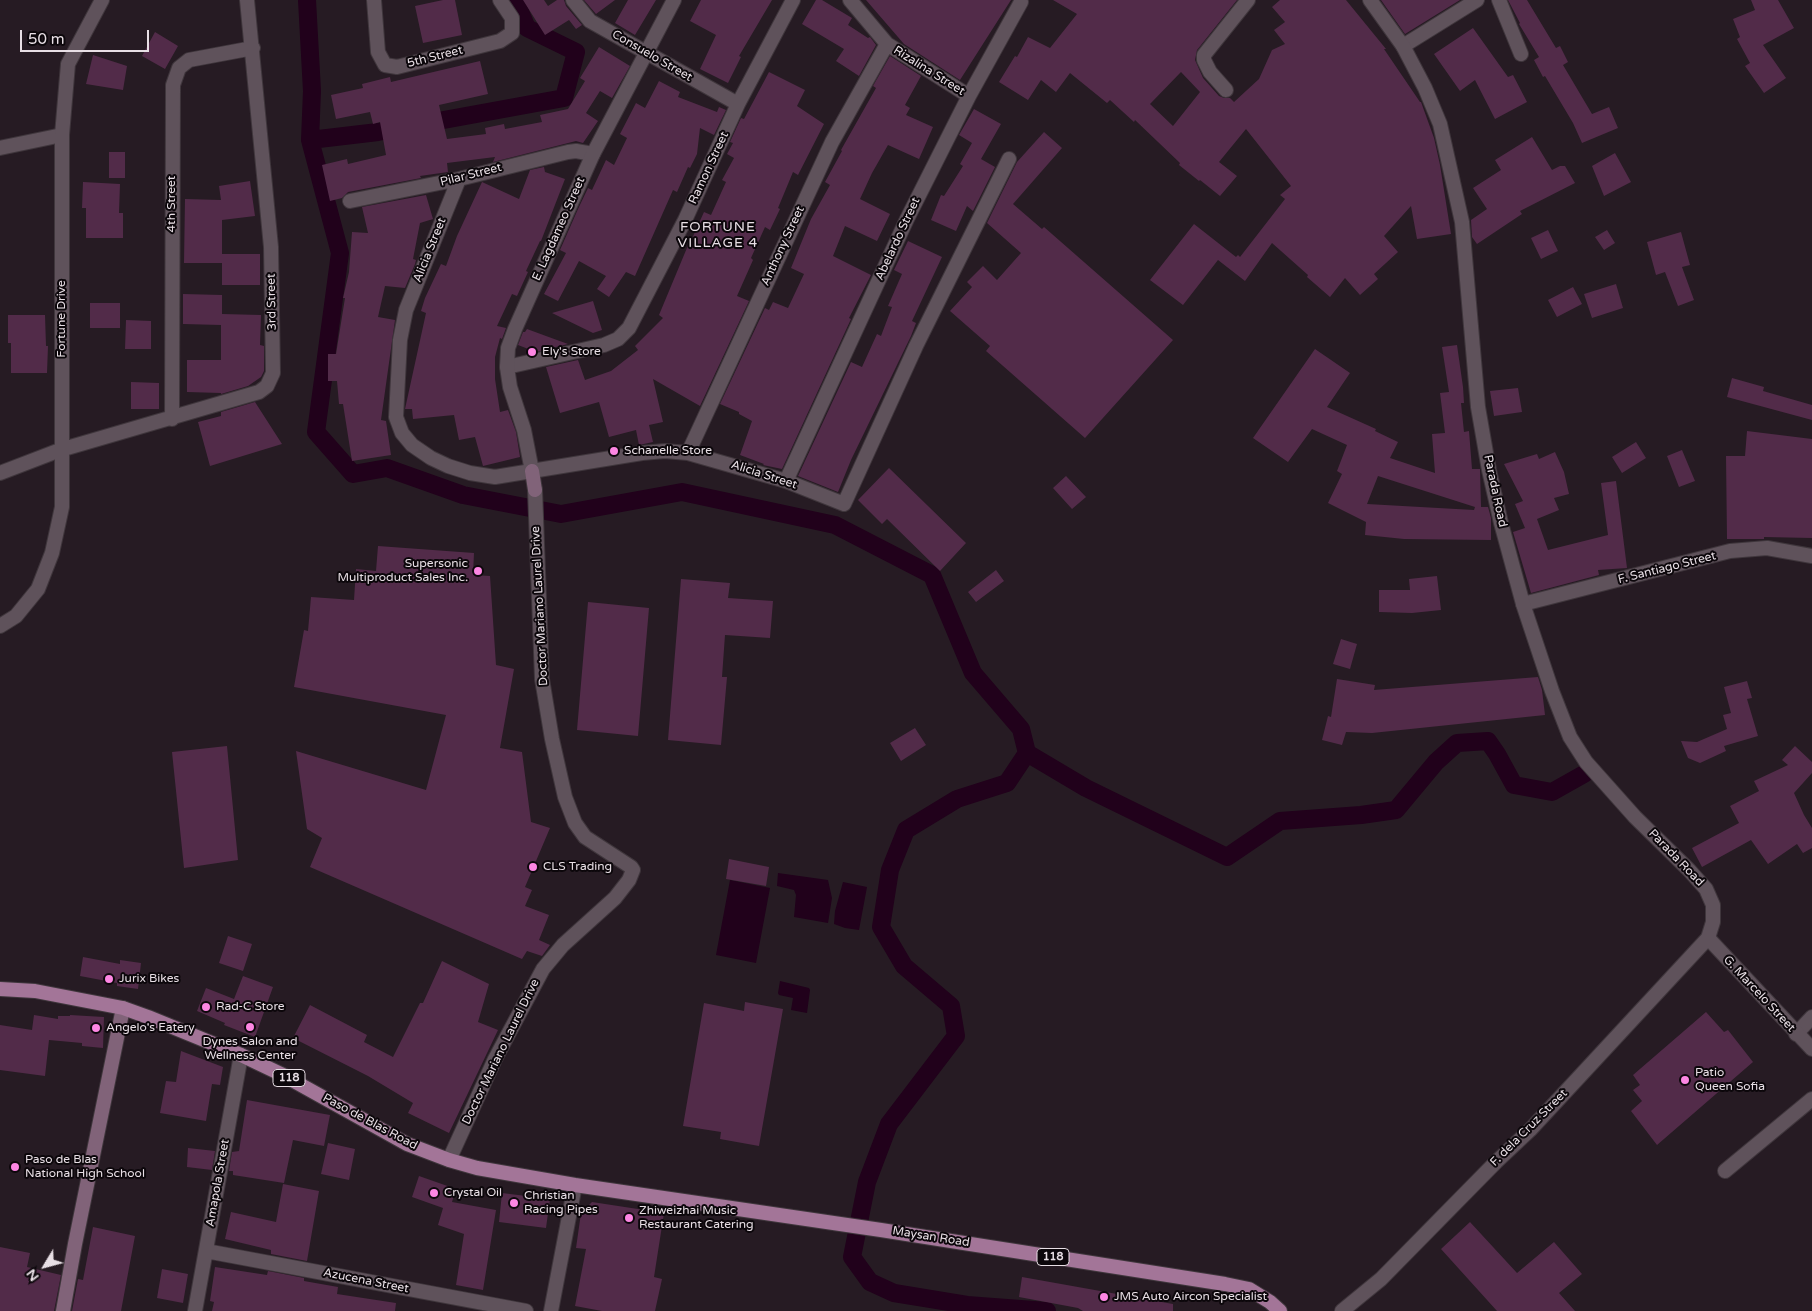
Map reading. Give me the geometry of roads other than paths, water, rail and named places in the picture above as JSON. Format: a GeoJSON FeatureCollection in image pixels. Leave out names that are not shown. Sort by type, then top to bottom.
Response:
{"type":"FeatureCollection","features":[{"type":"Feature","properties":{"kind":"main road","name":"Doctor Mariano Laurel Drive"},"geometry":{"type":"LineString","coordinates":[[532,471],[535,490]]}},
{"type":"Feature","properties":{"kind":"main road","name":"Paso de Blas Road"},"geometry":{"type":"LineString","coordinates":[[0,989],[35,991],[123,1008],[241,1055],[283,1075],[407,1144],[449,1160],[513,1175],[574,1185]]}},
{"type":"Feature","properties":{"kind":"main road"},"geometry":{"type":"LineString","coordinates":[[63,1311],[123,1008]]}},
{"type":"Feature","properties":{"kind":"main road","name":"Maysan Road"},"geometry":{"type":"LineString","coordinates":[[574,1185],[842,1224],[1225,1284],[1249,1290],[1270,1302],[1280,1311]]}},
{"type":"Feature","properties":{"kind":"street","name":"Fortune Drive"},"geometry":{"type":"LineString","coordinates":[[0,626],[16,616],[38,589],[52,553],[62,507],[60,450],[62,135],[68,64],[102,0]]}},
{"type":"Feature","properties":{"kind":"street","name":"3rd Street"},"geometry":{"type":"LineString","coordinates":[[0,473],[60,450],[172,419],[259,392],[267,386],[274,373],[271,247],[247,0]]}},
{"type":"Feature","properties":{"kind":"street","name":"5th Street"},"geometry":{"type":"LineString","coordinates":[[374,0],[378,52],[385,65],[397,67],[500,41],[512,33],[512,18],[500,0]]}},
{"type":"Feature","properties":{"kind":"street","name":"Consuelo Street"},"geometry":{"type":"LineString","coordinates":[[573,0],[590,21],[738,104]]}},
{"type":"Feature","properties":{"kind":"street","name":"E. Lagdameo Street"},"geometry":{"type":"LineString","coordinates":[[532,471],[524,430],[510,386],[507,367],[508,348],[514,329],[593,154],[674,0]]}},
{"type":"Feature","properties":{"kind":"street","name":"Ramon Street"},"geometry":{"type":"LineString","coordinates":[[507,367],[604,345],[618,339],[629,328],[684,220],[738,104],[793,0]]}},
{"type":"Feature","properties":{"kind":"street","name":"Rizalina Street"},"geometry":{"type":"LineString","coordinates":[[850,0],[887,44],[969,96]]}},
{"type":"Feature","properties":{"kind":"street"},"geometry":{"type":"LineString","coordinates":[[1226,90],[1210,72],[1204,60],[1204,55],[1248,0]]}},
{"type":"Feature","properties":{"kind":"street","name":"Parada Road"},"geometry":{"type":"LineString","coordinates":[[1370,0],[1403,46],[1426,88],[1440,124],[1462,222],[1478,406],[1489,470],[1501,523],[1537,649],[1570,737],[1586,762],[1610,790],[1706,889],[1713,905],[1714,922],[1708,938]]}},
{"type":"Feature","properties":{"kind":"street"},"geometry":{"type":"LineString","coordinates":[[1403,46],[1477,0]]}},
{"type":"Feature","properties":{"kind":"street"},"geometry":{"type":"LineString","coordinates":[[1499,0],[1521,54]]}},
{"type":"Feature","properties":{"kind":"street","name":"Abelardo Street"},"geometry":{"type":"LineString","coordinates":[[786,481],[907,219],[969,96],[1021,2]]}},
{"type":"Feature","properties":{"kind":"street","name":"Anthony Street"},"geometry":{"type":"LineString","coordinates":[[688,453],[832,142],[887,44]]}},
{"type":"Feature","properties":{"kind":"street","name":"4th Street"},"geometry":{"type":"LineString","coordinates":[[172,419],[173,85],[179,68],[189,60],[253,48]]}},
{"type":"Feature","properties":{"kind":"street"},"geometry":{"type":"LineString","coordinates":[[0,148],[62,135]]}},
{"type":"Feature","properties":{"kind":"street","name":"Pilar Street"},"geometry":{"type":"LineString","coordinates":[[350,201],[459,179],[568,152],[576,151],[593,154]]}},
{"type":"Feature","properties":{"kind":"street","name":"Alicia Street"},"geometry":{"type":"LineString","coordinates":[[459,179],[406,310],[400,340],[396,417],[402,433],[412,445],[431,458],[448,466],[470,473],[495,477],[642,453],[665,451],[688,453],[786,481],[844,504],[916,346],[1009,159]]}},
{"type":"Feature","properties":{"kind":"street","name":"Doctor Mariano Laurel Drive"},"geometry":{"type":"LineString","coordinates":[[449,1160],[495,1059],[543,969],[563,945],[615,898],[632,874],[631,867],[585,837],[575,823],[565,797],[552,739],[542,679],[535,490]]}},
{"type":"Feature","properties":{"kind":"street","name":"F. Santiago Street"},"geometry":{"type":"LineString","coordinates":[[1523,604],[1730,551],[1767,548],[1812,556]]}},
{"type":"Feature","properties":{"kind":"street","name":"G. Marcelo Street"},"geometry":{"type":"LineString","coordinates":[[1708,938],[1812,1049]]}},
{"type":"Feature","properties":{"kind":"street","name":"F. dela Cruz Street"},"geometry":{"type":"LineString","coordinates":[[1342,1311],[1381,1279],[1530,1130],[1708,938]]}},
{"type":"Feature","properties":{"kind":"street"},"geometry":{"type":"LineString","coordinates":[[1796,1034],[1812,1017]]}},
{"type":"Feature","properties":{"kind":"street","name":"Amapola Street"},"geometry":{"type":"LineString","coordinates":[[195,1311],[241,1055]]}},
{"type":"Feature","properties":{"kind":"street"},"geometry":{"type":"LineString","coordinates":[[1725,1171],[1812,1099]]}},
{"type":"Feature","properties":{"kind":"street"},"geometry":{"type":"LineString","coordinates":[[551,1311],[574,1185]]}},
{"type":"Feature","properties":{"kind":"street","name":"Azucena Street"},"geometry":{"type":"LineString","coordinates":[[206,1251],[526,1311]]}},
{"type":"Feature","properties":{"kind":"waterway"},"geometry":{"type":"LineString","coordinates":[[307,0],[312,91],[310,140],[340,253],[316,432],[353,474],[387,468],[463,495],[561,514],[682,492],[835,525],[932,575],[973,673],[1021,729],[1027,753],[1007,783],[957,799],[906,830],[890,870],[881,927],[904,966],[951,1006],[956,1036],[889,1124],[867,1182],[852,1257],[870,1282],[894,1293],[967,1305],[1047,1311]]}},
{"type":"Feature","properties":{"kind":"waterway"},"geometry":{"type":"LineString","coordinates":[[310,140],[378,132],[564,98],[576,52],[527,28],[515,0]]}},
{"type":"Feature","properties":{"kind":"waterway"},"geometry":{"type":"LineString","coordinates":[[1027,753],[1086,788],[1227,857],[1280,821],[1361,815],[1396,810],[1436,762],[1457,743],[1488,741],[1514,785],[1552,792],[1584,774]]}},
{"type":"Feature","properties":{"kind":"place","name":"Ely's Store"},"geometry":{"type":"Point","coordinates":[532,352]}},
{"type":"Feature","properties":{"kind":"place","name":"Schanelle Store"},"geometry":{"type":"Point","coordinates":[614,451]}},
{"type":"Feature","properties":{"kind":"place","name":"Supersonic Multiproduct Sales Inc."},"geometry":{"type":"Point","coordinates":[478,571]}},
{"type":"Feature","properties":{"kind":"place","name":"CLS Trading"},"geometry":{"type":"Point","coordinates":[533,867]}},
{"type":"Feature","properties":{"kind":"place","name":"Jurix Bikes"},"geometry":{"type":"Point","coordinates":[109,979]}},
{"type":"Feature","properties":{"kind":"place","name":"Rad-C Store"},"geometry":{"type":"Point","coordinates":[206,1007]}},
{"type":"Feature","properties":{"kind":"place","name":"Dynes Salon and Wellness Center"},"geometry":{"type":"Point","coordinates":[250,1027]}},
{"type":"Feature","properties":{"kind":"place","name":"Angelo's Eatery"},"geometry":{"type":"Point","coordinates":[96,1028]}},
{"type":"Feature","properties":{"kind":"place","name":"Patio Queen Sofia"},"geometry":{"type":"Point","coordinates":[1685,1080]}},
{"type":"Feature","properties":{"kind":"place","name":"Paso de Blas National High School"},"geometry":{"type":"Point","coordinates":[15,1167]}},
{"type":"Feature","properties":{"kind":"place","name":"Crystal Oil"},"geometry":{"type":"Point","coordinates":[434,1193]}},
{"type":"Feature","properties":{"kind":"place","name":"Christian Racing Pipes"},"geometry":{"type":"Point","coordinates":[514,1203]}},
{"type":"Feature","properties":{"kind":"place","name":"Zhiweizhai Music Restaurant Catering"},"geometry":{"type":"Point","coordinates":[629,1218]}},
{"type":"Feature","properties":{"kind":"place","name":"JMS Auto Aircon Specialist"},"geometry":{"type":"Point","coordinates":[1104,1297]}},
{"type":"Feature","properties":{"kind":"district","name":"FORTUNE VILLAGE 4"},"geometry":{"type":"Point","coordinates":[718,236]}}]}
